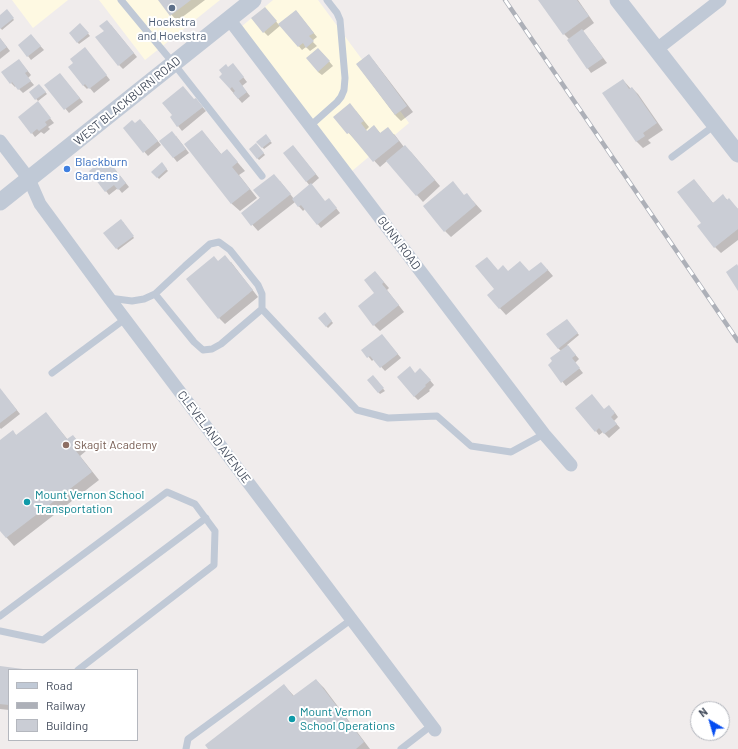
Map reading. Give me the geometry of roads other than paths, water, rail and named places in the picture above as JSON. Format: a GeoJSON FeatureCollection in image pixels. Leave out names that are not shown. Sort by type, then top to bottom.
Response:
{"type":"FeatureCollection","features":[{"type":"Feature","properties":{"kind":"street"},"geometry":{"type":"LineString","coordinates":[[618,0],[738,154]]}},
{"type":"Feature","properties":{"kind":"street"},"geometry":{"type":"LineString","coordinates":[[657,49],[720,0]]}},
{"type":"Feature","properties":{"kind":"street","name":"WEST BLACKBURN ROAD"},"geometry":{"type":"LineString","coordinates":[[0,202],[174,64],[229,19],[245,3]]}},
{"type":"Feature","properties":{"kind":"street","name":"GUNN ROAD"},"geometry":{"type":"LineString","coordinates":[[229,19],[544,434],[571,465]]}},
{"type":"Feature","properties":{"kind":"street","name":"CLEVELAND AVENUE"},"geometry":{"type":"LineString","coordinates":[[0,141],[29,179],[40,204],[109,298],[434,728]]}},
{"type":"Feature","properties":{"kind":"lane"},"geometry":{"type":"LineString","coordinates":[[121,0],[174,64],[262,176]]}},
{"type":"Feature","properties":{"kind":"lane"},"geometry":{"type":"LineString","coordinates":[[310,126],[341,97],[344,90],[345,78],[340,20],[337,13],[327,0]]}},
{"type":"Feature","properties":{"kind":"lane"},"geometry":{"type":"LineString","coordinates":[[672,157],[715,125]]}},
{"type":"Feature","properties":{"kind":"lane"},"geometry":{"type":"LineString","coordinates":[[109,298],[132,301],[144,299],[155,294],[210,244],[219,242],[230,250],[258,285],[262,294],[262,309],[357,410],[388,418],[437,416],[471,446],[511,452],[544,434]]}},
{"type":"Feature","properties":{"kind":"lane"},"geometry":{"type":"LineString","coordinates":[[155,294],[194,342],[203,350],[212,349],[221,344],[262,309]]}},
{"type":"Feature","properties":{"kind":"lane"},"geometry":{"type":"LineString","coordinates":[[52,372],[125,319]]}},
{"type":"Feature","properties":{"kind":"lane"},"geometry":{"type":"LineString","coordinates":[[0,616],[167,492],[195,504],[215,531],[214,566],[79,669]]}},
{"type":"Feature","properties":{"kind":"lane"},"geometry":{"type":"LineString","coordinates":[[0,631],[42,640],[206,518]]}},
{"type":"Feature","properties":{"kind":"lane"},"geometry":{"type":"LineString","coordinates":[[186,749],[188,739],[352,619]]}},
{"type":"Feature","properties":{"kind":"lane"},"geometry":{"type":"LineString","coordinates":[[401,749],[434,728]]}},
{"type":"Feature","properties":{"kind":"railway"},"geometry":{"type":"LineString","coordinates":[[505,0],[738,341]]}},
{"type":"Feature","properties":{"kind":"place","name":"Hoekstra and Hoekstra"},"geometry":{"type":"Point","coordinates":[172,8]}},
{"type":"Feature","properties":{"kind":"place","name":"Blackburn Gardens"},"geometry":{"type":"Point","coordinates":[67,169]}},
{"type":"Feature","properties":{"kind":"place","name":"Skagit Academy"},"geometry":{"type":"Point","coordinates":[66,445]}},
{"type":"Feature","properties":{"kind":"place","name":"Mount Vernon School Transportation"},"geometry":{"type":"Point","coordinates":[27,502]}},
{"type":"Feature","properties":{"kind":"place","name":"Mount Vernon School Operations"},"geometry":{"type":"Point","coordinates":[292,719]}}]}
